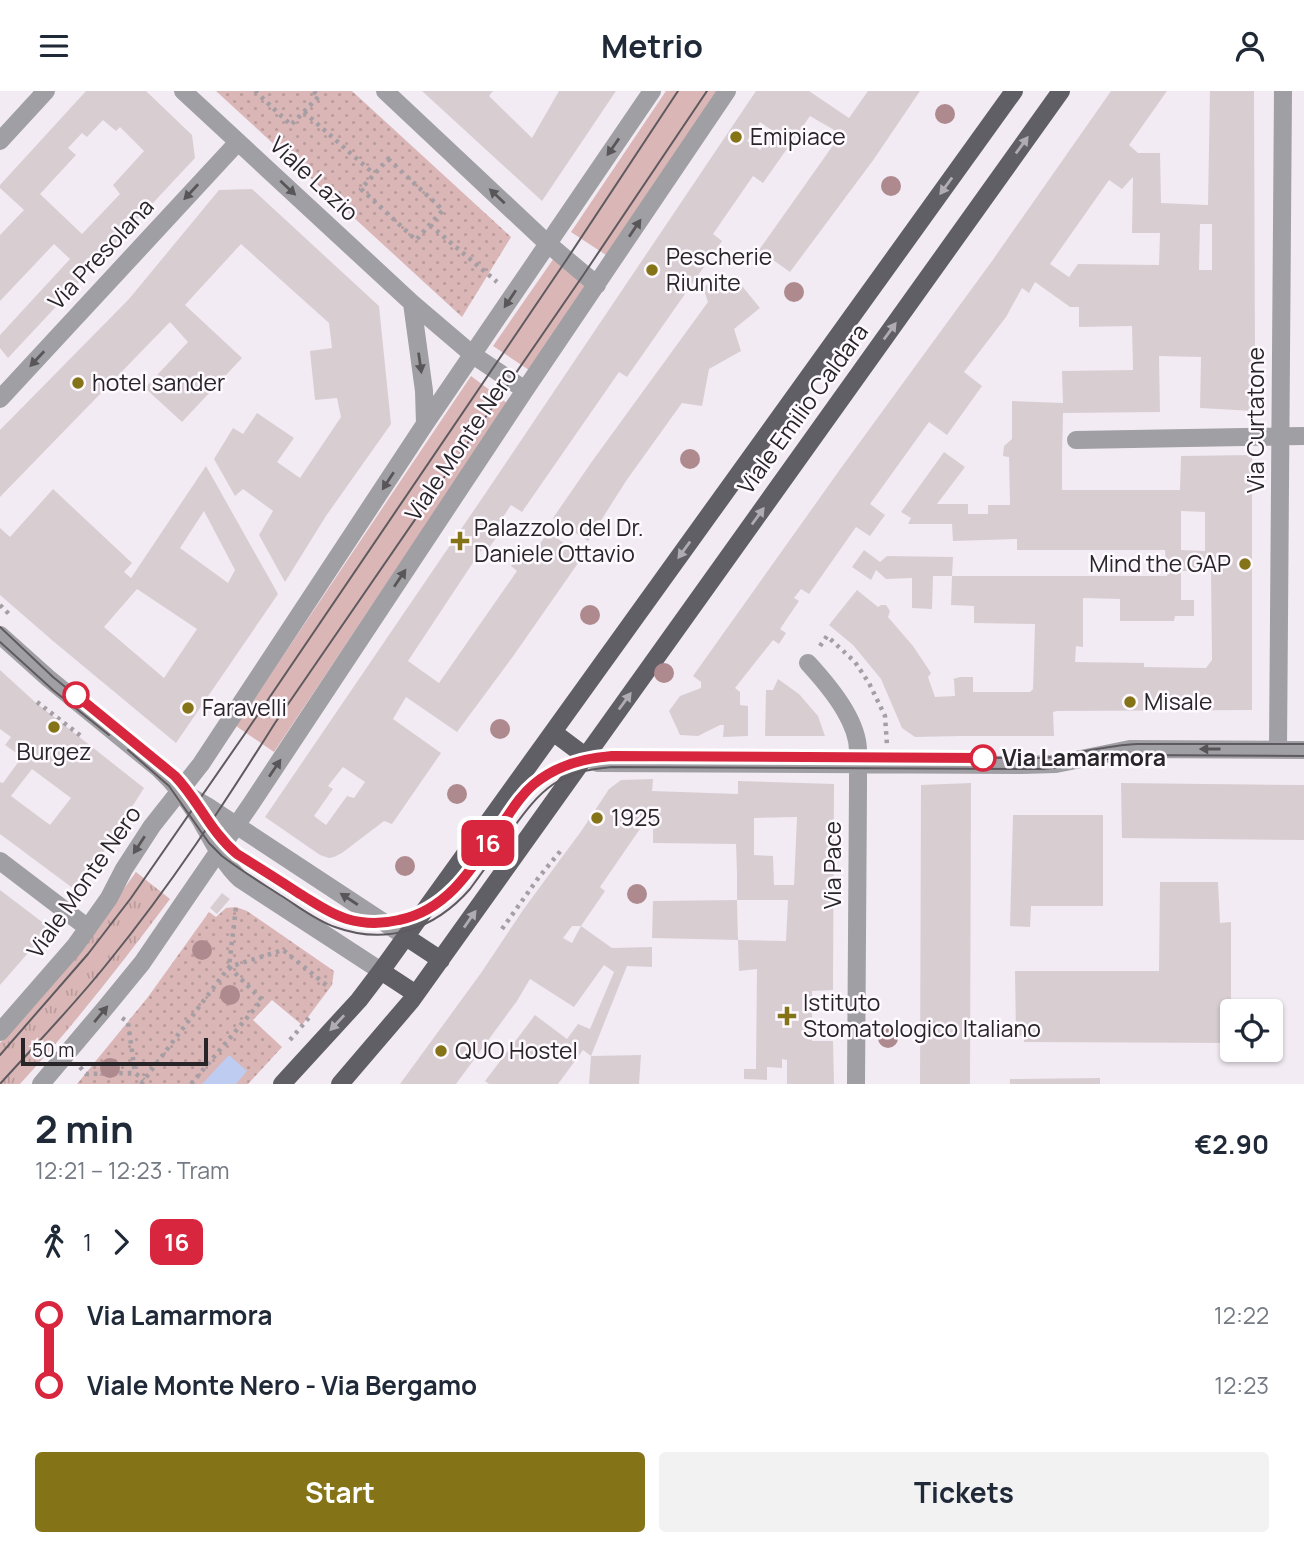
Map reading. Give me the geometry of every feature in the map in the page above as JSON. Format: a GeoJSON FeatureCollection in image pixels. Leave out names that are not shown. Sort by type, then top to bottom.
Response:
{"type":"FeatureCollection","features":[{"type":"Feature","properties":{"kind":"main road","name":"Viale Emilio Caldara"},"geometry":{"type":"LineString","coordinates":[[282,1084],[359,1000],[381,971],[1014,91]]}},
{"type":"Feature","properties":{"kind":"main road","name":"Viale Emilio Caldara"},"geometry":{"type":"LineString","coordinates":[[340,1084],[394,1023],[441,960],[1061,91]]}},
{"type":"Feature","properties":{"kind":"main road"},"geometry":{"type":"LineString","coordinates":[[553,732],[585,756]]}},
{"type":"Feature","properties":{"kind":"main road"},"geometry":{"type":"LineString","coordinates":[[406,937],[441,960]]}},
{"type":"Feature","properties":{"kind":"main road"},"geometry":{"type":"LineString","coordinates":[[381,971],[416,994]]}},
{"type":"Feature","properties":{"kind":"street"},"geometry":{"type":"LineString","coordinates":[[0,141],[46,91]]}},
{"type":"Feature","properties":{"kind":"street","name":"Viale Lazio"},"geometry":{"type":"LineString","coordinates":[[183,91],[412,303],[473,355],[525,390]]}},
{"type":"Feature","properties":{"kind":"street"},"geometry":{"type":"LineString","coordinates":[[385,91],[547,243],[597,285]]}},
{"type":"Feature","properties":{"kind":"street","name":"Viale Monte Nero"},"geometry":{"type":"LineString","coordinates":[[0,1032],[61,963],[109,898],[138,846],[201,764],[425,424],[652,91]]}},
{"type":"Feature","properties":{"kind":"street","name":"Viale Monte Nero"},"geometry":{"type":"LineString","coordinates":[[41,1084],[142,963],[727,91]]}},
{"type":"Feature","properties":{"kind":"street","name":"Via Curtatone"},"geometry":{"type":"LineString","coordinates":[[1279,750],[1283,91]]}},
{"type":"Feature","properties":{"kind":"street","name":"Via Presolana"},"geometry":{"type":"LineString","coordinates":[[0,399],[238,142]]}},
{"type":"Feature","properties":{"kind":"street"},"geometry":{"type":"LineString","coordinates":[[412,303],[424,391],[425,424]]}},
{"type":"Feature","properties":{"kind":"street"},"geometry":{"type":"LineString","coordinates":[[1076,440],[1304,436]]}},
{"type":"Feature","properties":{"kind":"street"},"geometry":{"type":"LineString","coordinates":[[0,635],[158,768],[180,790],[234,874],[381,971]]}},
{"type":"Feature","properties":{"kind":"street","name":"Via Pace"},"geometry":{"type":"LineString","coordinates":[[808,663],[833,693],[852,726],[857,745],[856,1084]]}},
{"type":"Feature","properties":{"kind":"street"},"geometry":{"type":"LineString","coordinates":[[585,756],[598,763],[1023,765],[1055,764],[1130,749],[1304,750]]}},
{"type":"Feature","properties":{"kind":"street"},"geometry":{"type":"LineString","coordinates":[[180,790],[406,937]]}},
{"type":"Feature","properties":{"kind":"street"},"geometry":{"type":"LineString","coordinates":[[0,861],[88,928]]}},
{"type":"Feature","properties":{"kind":"path"},"geometry":{"type":"LineString","coordinates":[[255,91],[291,125],[318,96],[313,91]]}},
{"type":"Feature","properties":{"kind":"path"},"geometry":{"type":"LineString","coordinates":[[304,112],[374,174]]}},
{"type":"Feature","properties":{"kind":"path"},"geometry":{"type":"LineString","coordinates":[[388,159],[443,210],[430,225],[416,240],[361,189],[388,159]]}},
{"type":"Feature","properties":{"kind":"path"},"geometry":{"type":"LineString","coordinates":[[430,225],[497,282]]}},
{"type":"Feature","properties":{"kind":"path"},"geometry":{"type":"LineString","coordinates":[[808,663],[827,636],[855,662],[885,716],[887,745]]}},
{"type":"Feature","properties":{"kind":"path"},"geometry":{"type":"LineString","coordinates":[[502,929],[563,848]]}},
{"type":"Feature","properties":{"kind":"path"},"geometry":{"type":"LineString","coordinates":[[121,1017],[128,1022],[135,1073],[142,1082],[229,967],[236,907]]}},
{"type":"Feature","properties":{"kind":"path"},"geometry":{"type":"LineString","coordinates":[[229,967],[282,950],[330,988]]}},
{"type":"Feature","properties":{"kind":"path"},"geometry":{"type":"LineString","coordinates":[[191,1084],[262,1000],[229,967]]}},
{"type":"Feature","properties":{"kind":"path"},"geometry":{"type":"LineString","coordinates":[[79,1066],[86,1074],[135,1073]]}},
{"type":"Feature","properties":{"kind":"green space"},"geometry":{"type":"Polygon","coordinates":[[[216,91],[352,91],[511,237],[462,317],[216,91]]]}},
{"type":"Feature","properties":{"kind":"green space"},"geometry":{"type":"Polygon","coordinates":[[[666,91],[719,91],[609,257],[571,232],[666,91]]]}},
{"type":"Feature","properties":{"kind":"green space"},"geometry":{"type":"Polygon","coordinates":[[[554,258],[590,281],[529,370],[493,346],[554,258]]]}},
{"type":"Feature","properties":{"kind":"green space"},"geometry":{"type":"Polygon","coordinates":[[[471,376],[507,403],[274,752],[236,726],[471,376]]]}},
{"type":"Feature","properties":{"kind":"green space"},"geometry":{"type":"Polygon","coordinates":[[[136,872],[170,899],[97,993],[20,1084],[0,1084],[0,1043],[77,954],[136,872]]]}},
{"type":"Feature","properties":{"kind":"green space"},"geometry":{"type":"Polygon","coordinates":[[[236,907],[247,911],[334,971],[332,985],[302,1025],[272,1000],[253,1020],[282,1047],[248,1084],[77,1084],[148,997],[209,912],[216,917],[226,908],[236,907]]]}},
{"type":"Feature","properties":{"kind":"water"},"geometry":{"type":"Polygon","coordinates":[[[229,1055],[247,1071],[236,1084],[202,1084],[229,1055]]]}},
{"type":"Feature","properties":{"kind":"building"},"geometry":{"type":"Polygon","coordinates":[[[86,91],[146,91],[192,135],[195,158],[8,358],[0,348],[0,335],[70,259],[54,244],[0,301],[0,235],[24,210],[0,185],[86,91]],[[103,120],[87,137],[82,133],[68,148],[76,155],[40,194],[82,234],[120,194],[113,185],[144,151],[120,127],[116,131],[103,120]]]}},
{"type":"Feature","properties":{"kind":"building"},"geometry":{"type":"Polygon","coordinates":[[[422,91],[493,91],[489,96],[532,138],[559,91],[616,91],[542,201],[422,91]]]}},
{"type":"Feature","properties":{"kind":"building"},"geometry":{"type":"Polygon","coordinates":[[[756,91],[809,91],[849,118],[868,91],[920,91],[874,159],[790,272],[759,250],[841,134],[810,116],[763,183],[753,176],[713,234],[722,241],[627,377],[619,372],[522,512],[511,505],[491,535],[496,538],[486,552],[482,549],[408,661],[439,683],[517,571],[511,566],[524,547],[533,554],[548,532],[583,556],[457,732],[406,697],[393,719],[441,753],[392,824],[384,821],[334,857],[320,855],[265,817],[756,91]],[[760,122],[747,141],[760,150],[773,131],[760,122]],[[343,767],[328,786],[333,789],[314,816],[326,825],[347,796],[354,798],[365,782],[343,767]]]}},
{"type":"Feature","properties":{"kind":"building"},"geometry":{"type":"Polygon","coordinates":[[[1111,91],[1167,91],[1129,145],[1138,153],[1160,153],[1161,203],[1208,205],[1210,91],[1254,91],[1253,411],[1200,408],[1201,357],[1159,356],[1160,412],[1063,413],[1062,456],[1062,490],[1180,490],[1181,456],[1252,455],[1252,710],[1057,711],[1053,712],[1054,736],[915,737],[902,728],[881,679],[853,645],[829,625],[857,590],[878,607],[886,605],[890,611],[888,617],[913,646],[931,673],[928,677],[935,697],[955,696],[953,679],[960,677],[973,677],[973,692],[1030,692],[1033,689],[1035,624],[974,623],[974,606],[951,605],[952,576],[1167,576],[1165,550],[1017,550],[1017,539],[953,541],[952,524],[908,524],[911,518],[901,512],[944,452],[965,467],[937,504],[968,504],[968,514],[988,514],[988,505],[1010,505],[1009,457],[1003,456],[1004,446],[1012,439],[1012,401],[1063,403],[1062,371],[1133,370],[1132,326],[1079,327],[1079,307],[1070,307],[1035,282],[1029,293],[1022,288],[1006,317],[964,372],[982,386],[947,435],[929,422],[870,504],[885,515],[870,536],[856,527],[809,594],[801,589],[794,598],[799,601],[780,629],[786,633],[779,644],[773,640],[735,688],[740,692],[740,705],[748,706],[748,736],[723,737],[724,725],[698,736],[680,735],[669,711],[680,696],[701,688],[701,682],[693,676],[1111,91]],[[1133,177],[1122,189],[1109,180],[1050,264],[1069,277],[1078,264],[1159,265],[1160,233],[1132,233],[1133,177]],[[1200,224],[1199,270],[1212,270],[1212,224],[1200,224]],[[1181,511],[1181,550],[1205,551],[1205,512],[1181,511]],[[1181,571],[1181,600],[1194,600],[1194,616],[1175,616],[1174,621],[1120,621],[1120,599],[1083,598],[1083,647],[1076,646],[1075,662],[1144,663],[1144,667],[1206,668],[1212,660],[1211,571],[1181,571]]]}},
{"type":"Feature","properties":{"kind":"building"},"geometry":{"type":"Polygon","coordinates":[[[252,189],[379,306],[391,424],[326,516],[285,582],[259,535],[273,511],[243,489],[235,496],[214,459],[233,428],[243,434],[257,413],[294,438],[277,462],[300,478],[341,417],[337,398],[315,400],[310,351],[332,348],[329,323],[241,244],[185,305],[242,358],[182,422],[145,388],[188,342],[170,322],[0,497],[0,430],[129,299],[219,190],[252,189]]]}},
{"type":"Feature","properties":{"kind":"building"},"geometry":{"type":"Polygon","coordinates":[[[721,277],[742,286],[760,308],[734,329],[741,351],[709,369],[702,406],[682,403],[626,481],[588,541],[553,518],[708,302],[703,287],[721,277]]]}},
{"type":"Feature","properties":{"kind":"building"},"geometry":{"type":"Polygon","coordinates":[[[206,466],[278,594],[176,743],[0,595],[0,528],[10,537],[53,489],[132,563],[124,572],[131,578],[206,466]],[[204,511],[180,548],[228,583],[235,570],[204,511]],[[137,589],[104,627],[164,678],[197,629],[137,589]]]}},
{"type":"Feature","properties":{"kind":"building"},"geometry":{"type":"Polygon","coordinates":[[[864,550],[880,562],[887,556],[953,557],[952,576],[933,576],[932,609],[912,608],[912,578],[886,579],[876,570],[871,580],[852,567],[864,550]]]}},
{"type":"Feature","properties":{"kind":"building"},"geometry":{"type":"Polygon","coordinates":[[[0,670],[35,702],[144,788],[78,892],[0,834],[0,782],[3,783],[22,757],[5,745],[11,737],[0,729],[0,670]],[[32,769],[11,796],[50,825],[71,798],[32,769]]]}},
{"type":"Feature","properties":{"kind":"building"},"geometry":{"type":"Polygon","coordinates":[[[778,679],[799,694],[818,716],[825,736],[765,736],[766,690],[773,690],[778,679]]]}},
{"type":"Feature","properties":{"kind":"building"},"geometry":{"type":"Polygon","coordinates":[[[653,779],[652,791],[738,794],[738,781],[834,784],[833,990],[812,991],[812,1041],[833,1041],[834,1084],[787,1084],[787,1060],[782,1059],[782,1068],[767,1067],[767,1080],[744,1079],[744,1069],[756,1069],[757,969],[739,971],[738,940],[786,941],[788,900],[737,900],[736,844],[653,843],[653,819],[642,826],[600,887],[605,891],[581,926],[612,948],[652,947],[652,967],[627,966],[591,1056],[583,1050],[558,1084],[489,1084],[485,1081],[535,1015],[567,1039],[578,1024],[590,1029],[614,972],[604,965],[574,1007],[530,979],[456,1084],[400,1084],[609,789],[621,780],[653,779]],[[797,817],[754,818],[754,855],[773,856],[774,885],[794,885],[797,817]],[[572,926],[563,938],[572,943],[581,926],[572,926]]]}},
{"type":"Feature","properties":{"kind":"building"},"geometry":{"type":"Polygon","coordinates":[[[971,783],[970,1084],[920,1084],[921,785],[971,783]]]}},
{"type":"Feature","properties":{"kind":"building"},"geometry":{"type":"Polygon","coordinates":[[[1121,783],[1304,785],[1304,840],[1122,838],[1121,783]]]}},
{"type":"Feature","properties":{"kind":"building"},"geometry":{"type":"Polygon","coordinates":[[[1013,815],[1103,815],[1103,906],[1031,906],[1030,927],[1010,926],[1013,815]]]}},
{"type":"Feature","properties":{"kind":"building"},"geometry":{"type":"Polygon","coordinates":[[[1160,882],[1218,882],[1220,923],[1231,922],[1231,999],[1220,999],[1220,1043],[1024,1042],[1024,1036],[1016,1035],[1015,971],[1159,971],[1160,882]]]}},
{"type":"Feature","properties":{"kind":"building"},"geometry":{"type":"Polygon","coordinates":[[[0,890],[50,928],[0,985],[0,890]]]}},
{"type":"Feature","properties":{"kind":"building"},"geometry":{"type":"Polygon","coordinates":[[[222,893],[230,899],[217,914],[210,908],[222,893]]]}},
{"type":"Feature","properties":{"kind":"building"},"geometry":{"type":"Polygon","coordinates":[[[737,900],[738,940],[652,938],[653,901],[737,900]]]}},
{"type":"Feature","properties":{"kind":"building"},"geometry":{"type":"Polygon","coordinates":[[[641,1055],[639,1084],[589,1084],[591,1056],[641,1055]]]}},
{"type":"Feature","properties":{"kind":"building"},"geometry":{"type":"Polygon","coordinates":[[[1100,1078],[1100,1084],[1010,1084],[1010,1079],[1100,1078]]]}},
{"type":"Feature","properties":{"kind":"tram line"},"geometry":{"type":"LineString","coordinates":[[0,1055],[88,954],[131,898],[567,259],[678,91]]}},
{"type":"Feature","properties":{"kind":"tram line"},"geometry":{"type":"LineString","coordinates":[[0,1084],[97,976],[176,873],[275,723],[707,91]]}},
{"type":"Feature","properties":{"kind":"tram line"},"geometry":{"type":"LineString","coordinates":[[0,627],[53,677],[175,776],[225,843],[329,911],[366,923],[399,920],[434,905],[462,880],[516,804],[534,784],[561,767],[591,759],[612,756],[1042,758],[1138,744],[1304,744]]}},
{"type":"Feature","properties":{"kind":"tram line"},"geometry":{"type":"LineString","coordinates":[[0,642],[53,690],[109,735]]}},
{"type":"Feature","properties":{"kind":"tram line","name":"16"},"geometry":{"type":"LineString","coordinates":[[76,695],[175,776],[212,828],[237,854],[328,911],[348,919],[371,923],[394,922],[415,916],[446,898],[523,795],[547,774],[584,759],[612,756],[983,758]]}},
{"type":"Feature","properties":{"kind":"tram line"},"geometry":{"type":"LineString","coordinates":[[128,750],[169,786],[209,843],[222,856],[320,921],[373,935],[391,934],[426,924],[456,903],[470,889],[522,816],[542,793],[564,778],[593,769],[1042,769],[1132,755],[1304,756]]}},
{"type":"Feature","properties":{"kind":"place","name":"Emipiace"},"geometry":{"type":"Point","coordinates":[736,137]}},
{"type":"Feature","properties":{"kind":"place","name":"Pescherie Riunite"},"geometry":{"type":"Point","coordinates":[652,270]}},
{"type":"Feature","properties":{"kind":"place","name":"hotel sander"},"geometry":{"type":"Point","coordinates":[78,383]}},
{"type":"Feature","properties":{"kind":"place","name":"Palazzolo del Dr. Daniele Ottavio"},"geometry":{"type":"Point","coordinates":[460,541]}},
{"type":"Feature","properties":{"kind":"place","name":"Mind the GAP"},"geometry":{"type":"Point","coordinates":[1245,564]}},
{"type":"Feature","properties":{"kind":"place","name":"Misale"},"geometry":{"type":"Point","coordinates":[1130,702]}},
{"type":"Feature","properties":{"kind":"place","name":"Faravelli"},"geometry":{"type":"Point","coordinates":[188,708]}},
{"type":"Feature","properties":{"kind":"place","name":"Burgez"},"geometry":{"type":"Point","coordinates":[54,727]}},
{"type":"Feature","properties":{"kind":"place","name":"Via Lamarmora"},"geometry":{"type":"Point","coordinates":[983,758]}},
{"type":"Feature","properties":{"kind":"place","name":"1925"},"geometry":{"type":"Point","coordinates":[597,818]}},
{"type":"Feature","properties":{"kind":"place","name":"Istituto Stomatologico Italiano"},"geometry":{"type":"Point","coordinates":[787,1016]}},
{"type":"Feature","properties":{"kind":"place","name":"QUO Hostel"},"geometry":{"type":"Point","coordinates":[441,1051]}}]}
